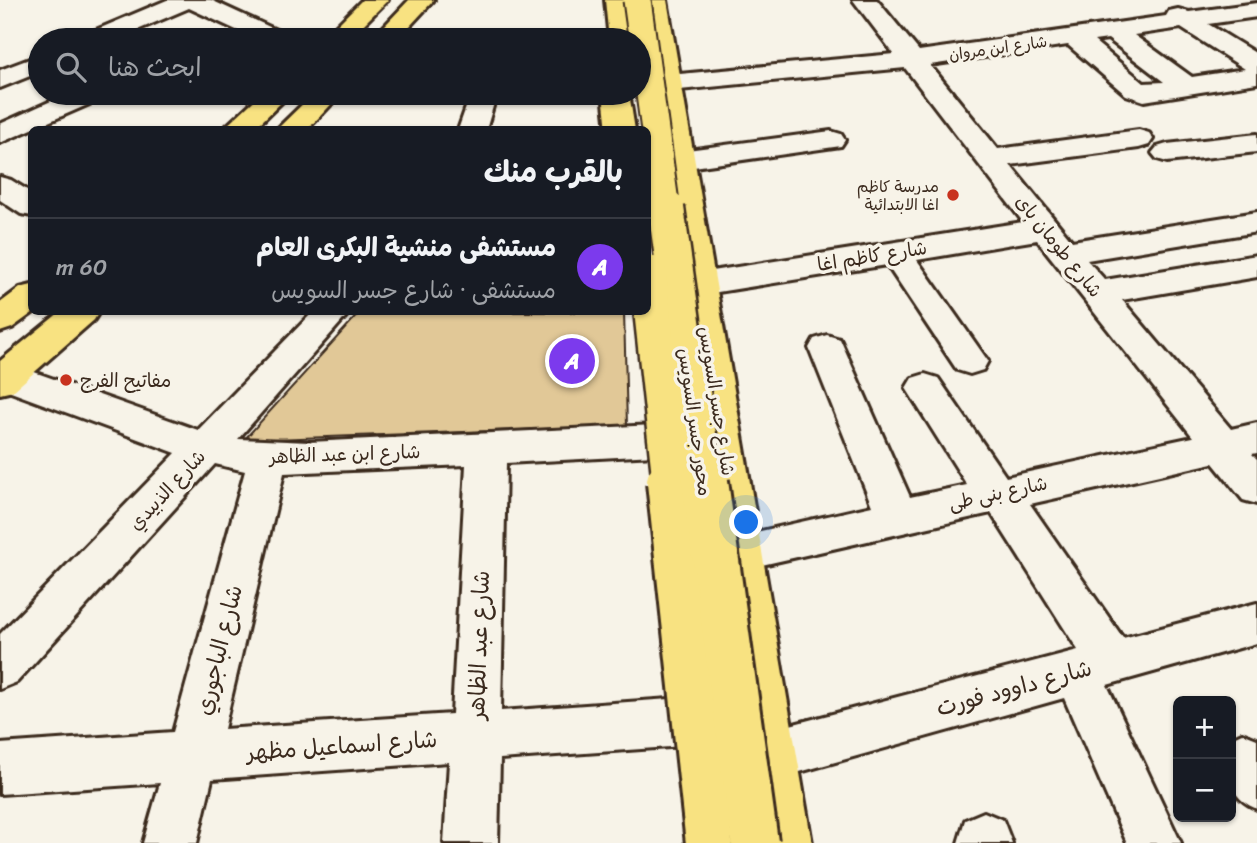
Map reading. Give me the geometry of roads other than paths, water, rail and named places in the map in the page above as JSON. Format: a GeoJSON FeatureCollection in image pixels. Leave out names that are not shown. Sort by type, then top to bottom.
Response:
{"type":"FeatureCollection","features":[{"type":"Feature","properties":{"kind":"main road"},"geometry":{"type":"LineString","coordinates":[[347,28],[376,0]]}},
{"type":"Feature","properties":{"kind":"main road"},"geometry":{"type":"LineString","coordinates":[[395,28],[422,0]]}},
{"type":"Feature","properties":{"kind":"main road"},"geometry":{"type":"LineString","coordinates":[[606,0],[609,28]]}},
{"type":"Feature","properties":{"kind":"main road"},"geometry":{"type":"LineString","coordinates":[[617,0],[620,28]]}},
{"type":"Feature","properties":{"kind":"main road","name":"محور جسر السويس"},"geometry":{"type":"LineString","coordinates":[[637,0],[641,28]]}},
{"type":"Feature","properties":{"kind":"main road","name":"شارع جسر السويس"},"geometry":{"type":"LineString","coordinates":[[654,0],[785,843]]}},
{"type":"Feature","properties":{"kind":"main road","name":"محور جسر السويس"},"geometry":{"type":"LineString","coordinates":[[651,100],[755,843]]}},
{"type":"Feature","properties":{"kind":"main road"},"geometry":{"type":"LineString","coordinates":[[241,126],[264,105]]}},
{"type":"Feature","properties":{"kind":"main road"},"geometry":{"type":"LineString","coordinates":[[294,126],[316,105]]}},
{"type":"Feature","properties":{"kind":"main road"},"geometry":{"type":"LineString","coordinates":[[618,105],[620,126]]}},
{"type":"Feature","properties":{"kind":"main road"},"geometry":{"type":"LineString","coordinates":[[629,105],[631,126]]}},
{"type":"Feature","properties":{"kind":"main road"},"geometry":{"type":"LineString","coordinates":[[0,320],[28,299]]}},
{"type":"Feature","properties":{"kind":"main road","name":"محور جسر السويس"},"geometry":{"type":"LineString","coordinates":[[651,301],[709,843]]}},
{"type":"Feature","properties":{"kind":"main road"},"geometry":{"type":"LineString","coordinates":[[3,378],[78,315]]}},
{"type":"Feature","properties":{"kind":"main road"},"geometry":{"type":"LineString","coordinates":[[642,315],[694,843]]}},
{"type":"Feature","properties":{"kind":"main road"},"geometry":{"type":"LineString","coordinates":[[663,522],[676,508],[696,501],[718,504],[737,534]]}},
{"type":"Feature","properties":{"kind":"street"},"geometry":{"type":"LineString","coordinates":[[126,28],[187,0]]}},
{"type":"Feature","properties":{"kind":"street"},"geometry":{"type":"LineString","coordinates":[[192,0],[252,28]]}},
{"type":"Feature","properties":{"kind":"street","name":"شارع طومان باى"},"geometry":{"type":"LineString","coordinates":[[865,0],[910,60],[1178,393],[1166,405],[1172,424],[1194,440],[1239,442]]}},
{"type":"Feature","properties":{"kind":"street"},"geometry":{"type":"LineString","coordinates":[[1153,0],[1257,65]]}},
{"type":"Feature","properties":{"kind":"street","name":"شارع ابن مروان"},"geometry":{"type":"LineString","coordinates":[[669,83],[733,66],[910,60],[1257,10]]}},
{"type":"Feature","properties":{"kind":"street"},"geometry":{"type":"LineString","coordinates":[[1114,32],[1188,87]]}},
{"type":"Feature","properties":{"kind":"street"},"geometry":{"type":"LineString","coordinates":[[1075,38],[1135,89],[1149,93],[1257,75]]}},
{"type":"Feature","properties":{"kind":"street"},"geometry":{"type":"LineString","coordinates":[[0,80],[28,68]]}},
{"type":"Feature","properties":{"kind":"street"},"geometry":{"type":"LineString","coordinates":[[0,134],[64,105]]}},
{"type":"Feature","properties":{"kind":"street"},"geometry":{"type":"LineString","coordinates":[[473,126],[480,105]]}},
{"type":"Feature","properties":{"kind":"street"},"geometry":{"type":"LineString","coordinates":[[989,159],[1139,139]]}},
{"type":"Feature","properties":{"kind":"street"},"geometry":{"type":"LineString","coordinates":[[680,160],[831,140]]}},
{"type":"Feature","properties":{"kind":"street"},"geometry":{"type":"LineString","coordinates":[[1167,153],[1257,142]]}},
{"type":"Feature","properties":{"kind":"street"},"geometry":{"type":"LineString","coordinates":[[0,186],[28,204]]}},
{"type":"Feature","properties":{"kind":"street","name":"شارع كاظم اغا"},"geometry":{"type":"LineString","coordinates":[[699,284],[895,252],[1055,241],[1257,222]]}},
{"type":"Feature","properties":{"kind":"street"},"geometry":{"type":"LineString","coordinates":[[895,252],[970,361]]}},
{"type":"Feature","properties":{"kind":"street"},"geometry":{"type":"LineString","coordinates":[[1097,293],[1257,265]]}},
{"type":"Feature","properties":{"kind":"street","name":"شارع الذبيدي"},"geometry":{"type":"LineString","coordinates":[[0,667],[330,315]]}},
{"type":"Feature","properties":{"kind":"street"},"geometry":{"type":"LineString","coordinates":[[827,348],[897,516]]}},
{"type":"Feature","properties":{"kind":"street","name":"شارع ابن عبد الظاهر"},"geometry":{"type":"LineString","coordinates":[[3,378],[206,448],[268,458],[655,440]]}},
{"type":"Feature","properties":{"kind":"street"},"geometry":{"type":"LineString","coordinates":[[925,388],[998,493],[1094,666],[1154,843]]}},
{"type":"Feature","properties":{"kind":"street"},"geometry":{"type":"LineString","coordinates":[[1239,442],[1257,488]]}},
{"type":"Feature","properties":{"kind":"street","name":"شارع بنى طى"},"geometry":{"type":"LineString","coordinates":[[737,534],[897,516],[1239,442]]}},
{"type":"Feature","properties":{"kind":"street","name":"شارع عبد الظاهر"},"geometry":{"type":"LineString","coordinates":[[471,843],[487,447]]}},
{"type":"Feature","properties":{"kind":"street","name":"شارع الباجوري"},"geometry":{"type":"LineString","coordinates":[[170,843],[268,458]]}},
{"type":"Feature","properties":{"kind":"street","name":"شارع داوود فورت"},"geometry":{"type":"LineString","coordinates":[[771,755],[1257,623]]}},
{"type":"Feature","properties":{"kind":"street","name":"شارع اسماعيل مظهر"},"geometry":{"type":"LineString","coordinates":[[0,769],[684,722]]}},
{"type":"Feature","properties":{"kind":"place","name":"مدرسة كاظم اغا الابتدائية"},"geometry":{"type":"Point","coordinates":[953,195]}},
{"type":"Feature","properties":{"kind":"place","name":"مستشفى منشية البكرى العام"},"geometry":{"type":"Point","coordinates":[572,361]}},
{"type":"Feature","properties":{"kind":"place","name":"مفاتيح الفرج"},"geometry":{"type":"Point","coordinates":[66,380]}}]}
